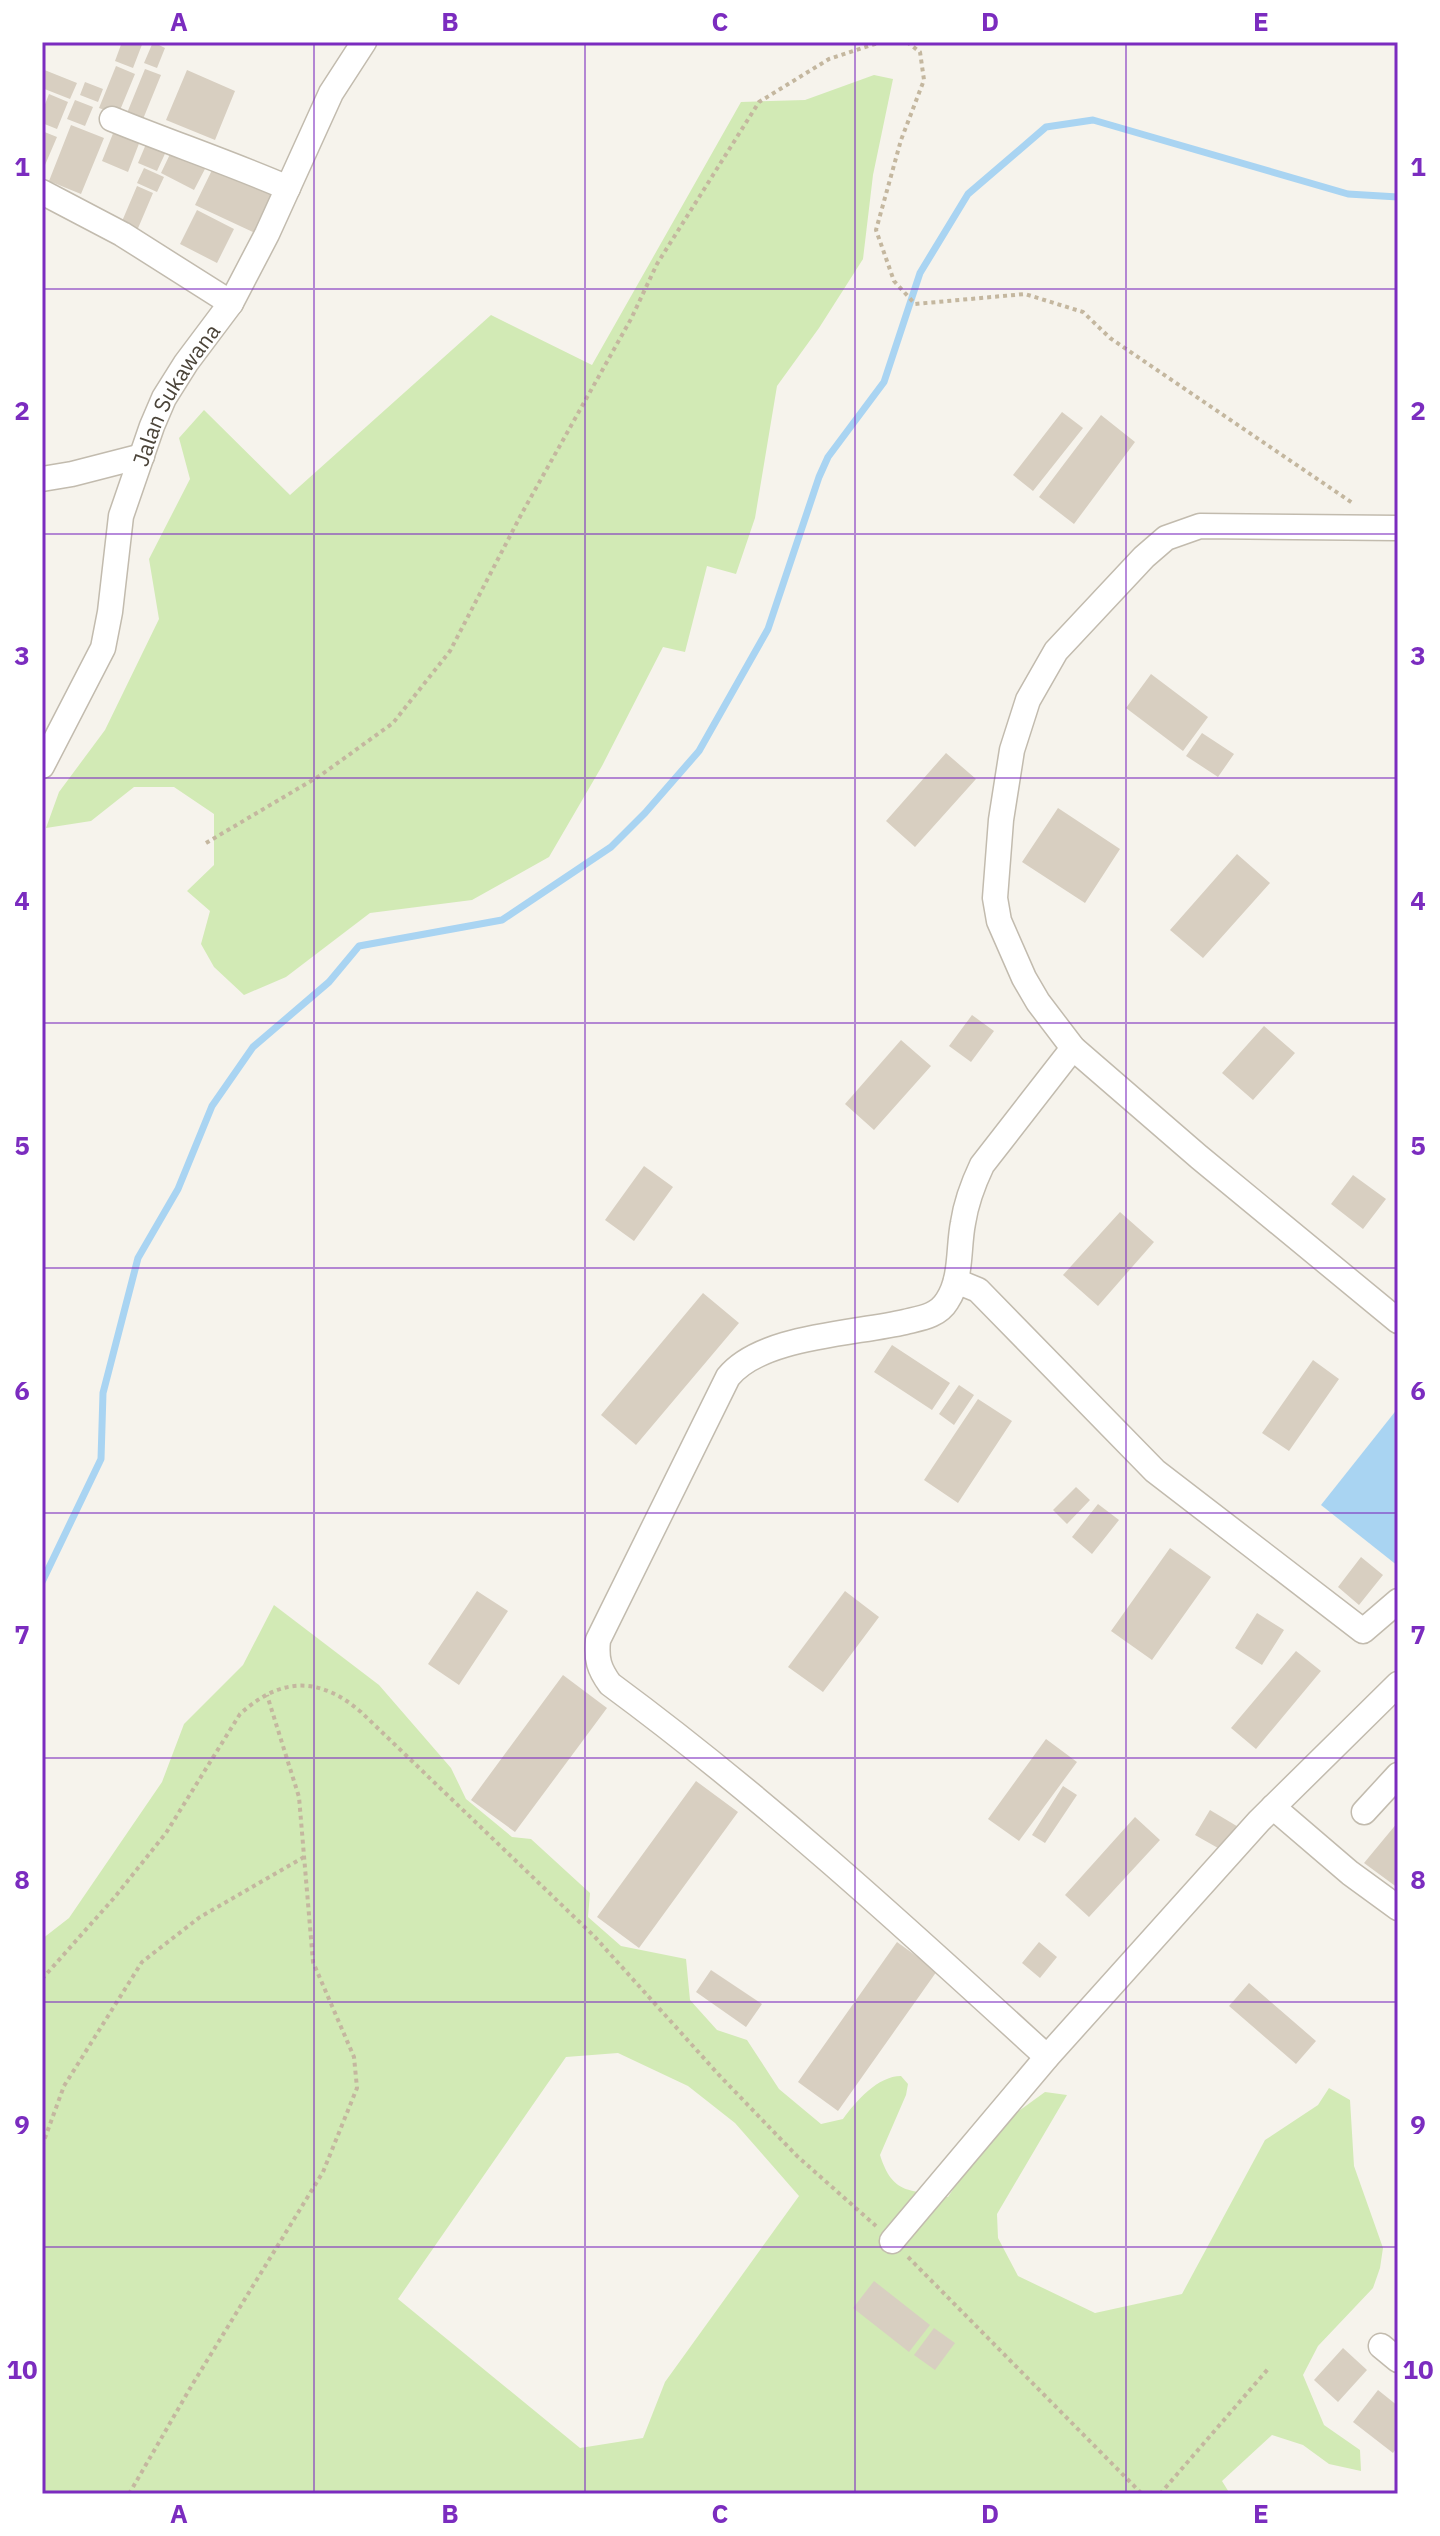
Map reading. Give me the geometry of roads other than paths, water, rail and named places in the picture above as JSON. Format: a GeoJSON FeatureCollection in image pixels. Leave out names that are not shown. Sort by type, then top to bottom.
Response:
{"type":"FeatureCollection","features":[{"type":"Feature","properties":{"kind":"street","name":"Jalan Sukawana"},"geometry":{"type":"LineString","coordinates":[[43,764],[103,648],[118,534],[128,495],[164,398],[231,303],[331,93],[364,42]]}},
{"type":"Feature","properties":{"kind":"street"},"geometry":{"type":"LineString","coordinates":[[112,119],[196,153],[219,158],[288,188]]}},
{"type":"Feature","properties":{"kind":"street"},"geometry":{"type":"LineString","coordinates":[[42,192],[122,234],[231,303]]}},
{"type":"Feature","properties":{"kind":"street"},"geometry":{"type":"LineString","coordinates":[[42,479],[142,456]]}},
{"type":"Feature","properties":{"kind":"street"},"geometry":{"type":"LineString","coordinates":[[1394,528],[1200,526],[1166,538],[1144,557],[1056,651],[1038,678],[1018,726],[1012,750],[1001,820],[995,898],[1003,932],[1024,978],[1073,1048],[1199,1157],[1398,1321]]}},
{"type":"Feature","properties":{"kind":"street"},"geometry":{"type":"LineString","coordinates":[[1047,2057],[839,1867],[696,1748],[610,1684],[600,1670],[596,1656],[598,1640],[693,1451],[719,1392],[738,1364],[771,1347],[926,1317],[937,1312],[947,1302],[956,1281],[963,1222],[973,1183],[982,1165],[1073,1048]]}},
{"type":"Feature","properties":{"kind":"street"},"geometry":{"type":"LineString","coordinates":[[956,1281],[978,1290],[1155,1471],[1363,1631],[1398,1601]]}},
{"type":"Feature","properties":{"kind":"street"},"geometry":{"type":"LineString","coordinates":[[892,2241],[1047,2057],[1273,1807],[1398,1684]]}},
{"type":"Feature","properties":{"kind":"street"},"geometry":{"type":"LineString","coordinates":[[1364,1812],[1398,1775]]}},
{"type":"Feature","properties":{"kind":"street"},"geometry":{"type":"LineString","coordinates":[[1273,1807],[1350,1873],[1398,1908]]}},
{"type":"Feature","properties":{"kind":"water"},"geometry":{"type":"Polygon","coordinates":[[[1398,1408],[1398,1566],[1321,1505],[1398,1408]]]}},
{"type":"Feature","properties":{"kind":"waterway"},"geometry":{"type":"LineString","coordinates":[[42,1582],[101,1459],[103,1393],[138,1258],[178,1189],[212,1106],[253,1047],[329,982],[359,946],[502,920],[611,847],[699,751],[768,629],[828,457],[884,382],[920,273],[968,194],[1046,127],[1093,120],[1348,194],[1398,197]]}}]}
